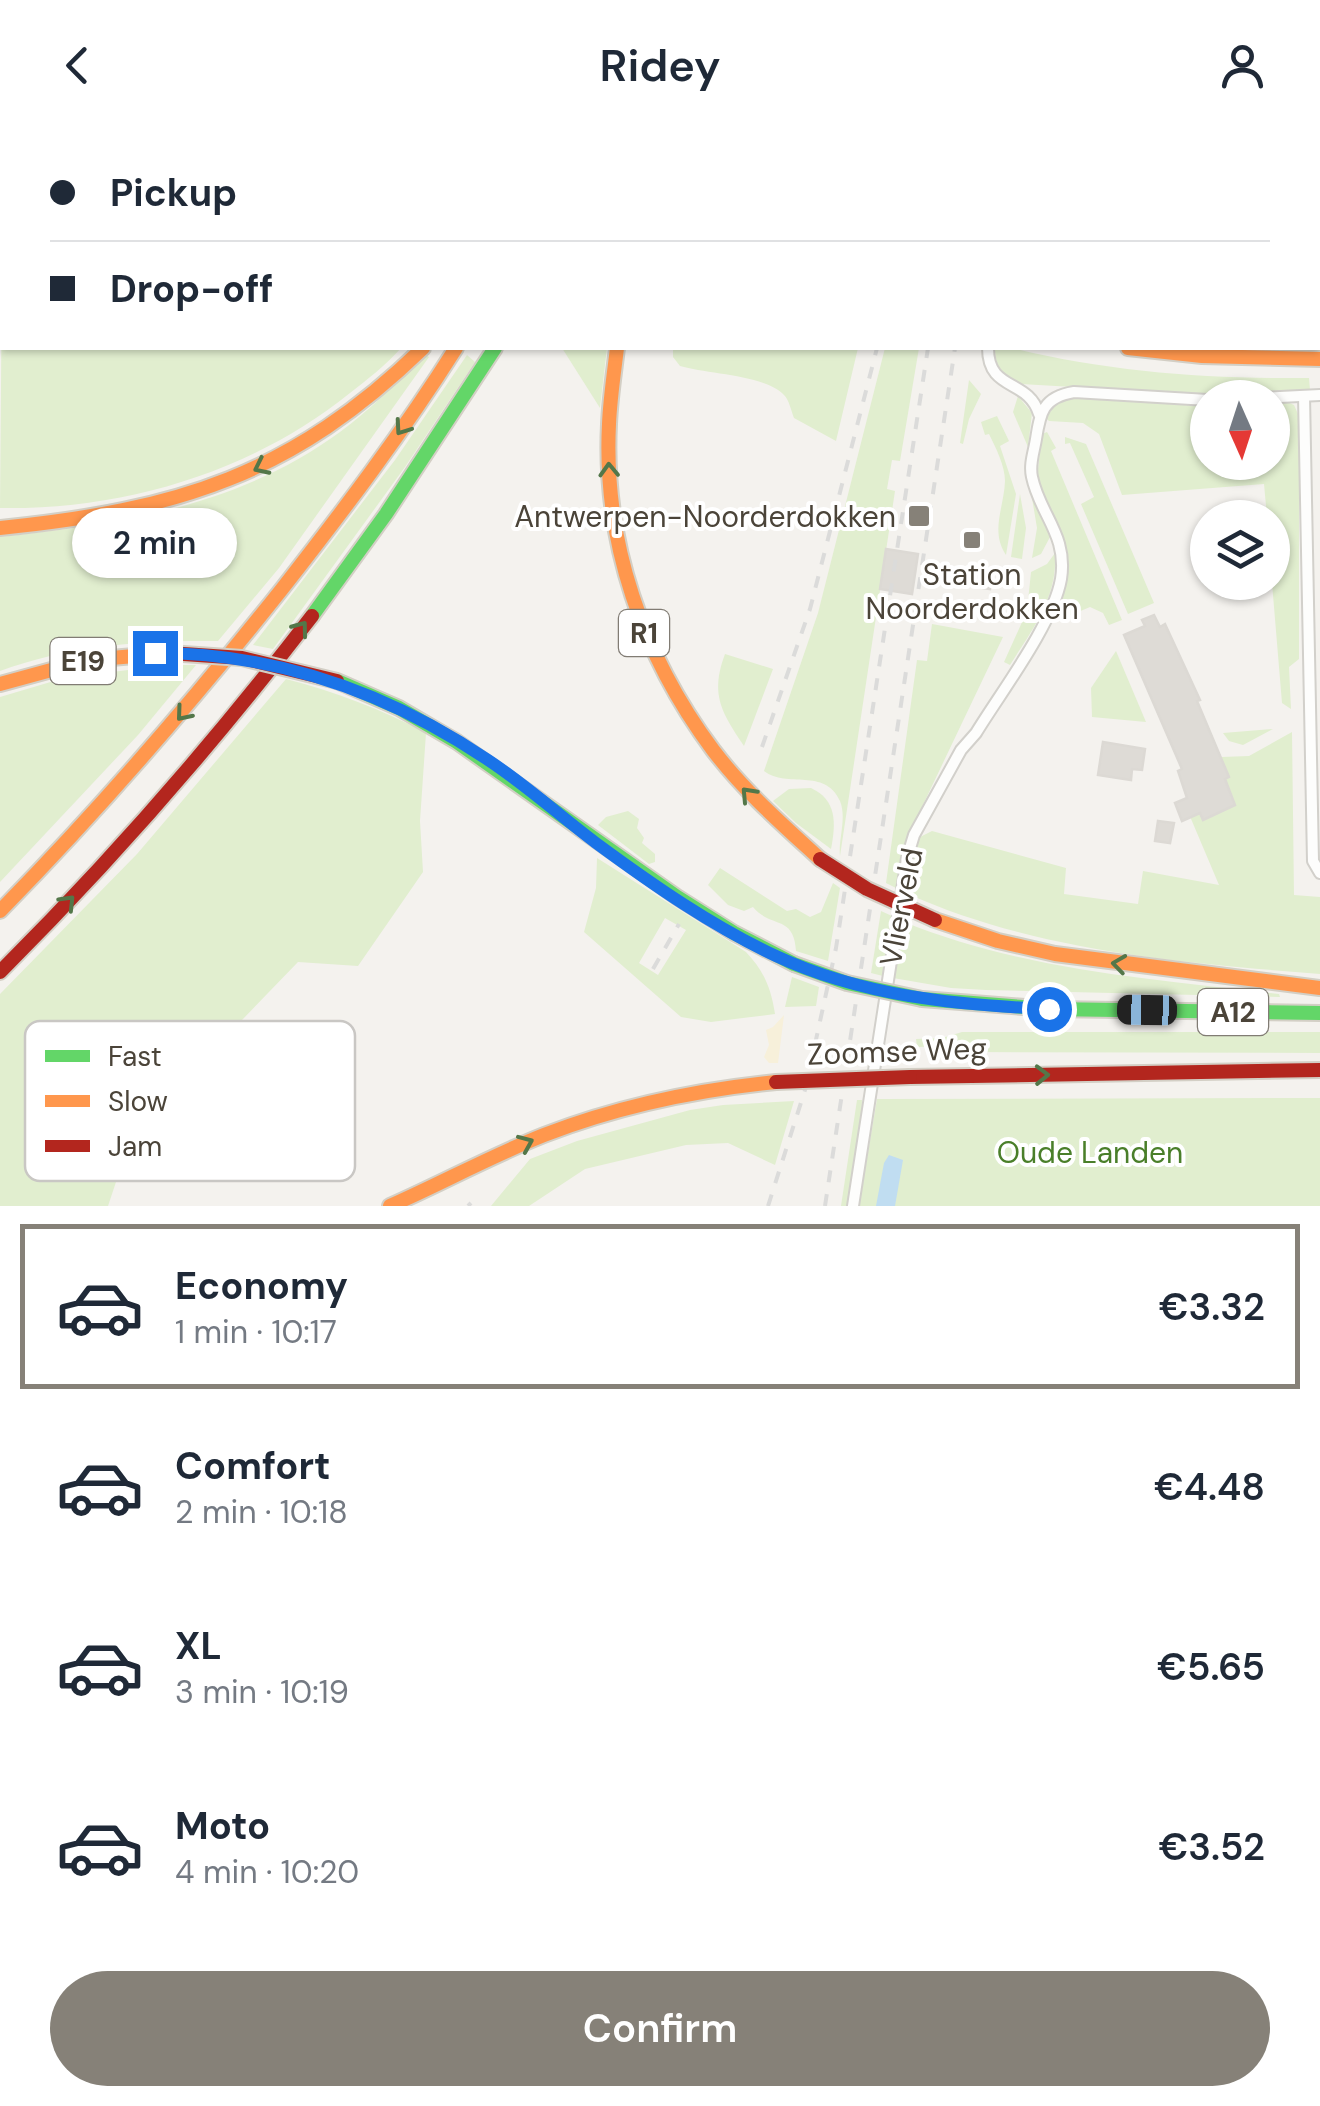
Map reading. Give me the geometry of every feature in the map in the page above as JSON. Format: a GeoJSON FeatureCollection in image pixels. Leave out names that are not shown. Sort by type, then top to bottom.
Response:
{"type":"FeatureCollection","features":[{"type":"Feature","properties":{"kind":"main road"},"geometry":{"type":"LineString","coordinates":[[0,528],[149,507],[232,481],[298,448],[346,416],[421,350]]}},
{"type":"Feature","properties":{"kind":"main road"},"geometry":{"type":"LineString","coordinates":[[0,911],[136,770],[214,677],[362,486],[455,350]]}},
{"type":"Feature","properties":{"kind":"main road"},"geometry":{"type":"LineString","coordinates":[[0,972],[125,842],[262,678],[414,472],[494,350]]}},
{"type":"Feature","properties":{"kind":"main road","name":"R1"},"geometry":{"type":"LineString","coordinates":[[617,350],[608,422],[610,485],[625,576],[643,630],[686,714],[756,804],[820,859],[867,889],[935,920],[998,941],[1055,954],[1320,988]]}},
{"type":"Feature","properties":{"kind":"main road"},"geometry":{"type":"LineString","coordinates":[[1146,350],[1202,356],[1320,359]]}},
{"type":"Feature","properties":{"kind":"main road","name":"E19"},"geometry":{"type":"LineString","coordinates":[[0,684],[88,660],[170,653],[242,658],[337,681],[439,729],[490,761],[700,916],[794,964],[847,983],[922,999],[1013,1007],[1147,1010]]}},
{"type":"Feature","properties":{"kind":"main road","name":"A12"},"geometry":{"type":"LineString","coordinates":[[1147,1010],[1320,1014]]}},
{"type":"Feature","properties":{"kind":"main road","name":"Zoomse Weg"},"geometry":{"type":"LineString","coordinates":[[438,1186],[545,1135],[615,1111],[693,1093],[776,1082],[1320,1070]]}},
{"type":"Feature","properties":{"kind":"main road"},"geometry":{"type":"LineString","coordinates":[[390,1206],[438,1186]]}},
{"type":"Feature","properties":{"kind":"main road"},"geometry":{"type":"LineString","coordinates":[[414,1206],[438,1186]]}},
{"type":"Feature","properties":{"kind":"street"},"geometry":{"type":"LineString","coordinates":[[988,350],[994,373],[1028,394],[1038,414],[1056,396],[1074,392],[1190,399]]}},
{"type":"Feature","properties":{"kind":"street"},"geometry":{"type":"LineString","coordinates":[[1290,397],[1320,395]]}},
{"type":"Feature","properties":{"kind":"street"},"geometry":{"type":"LineString","coordinates":[[1304,396],[1314,861],[1320,873]]}},
{"type":"Feature","properties":{"kind":"street","name":"Vlierveld"},"geometry":{"type":"LineString","coordinates":[[853,1206],[906,858],[961,750],[976,733],[1051,610],[1060,580],[1062,563],[1057,534],[1032,477],[1038,414]]}},
{"type":"Feature","properties":{"kind":"green space"},"geometry":{"type":"Polygon","coordinates":[[[1,350],[399,350],[312,421],[229,465],[185,481],[94,502],[0,508],[1,350]]]}},
{"type":"Feature","properties":{"kind":"green space"},"geometry":{"type":"Polygon","coordinates":[[[563,350],[607,350],[600,408],[563,350]]]}},
{"type":"Feature","properties":{"kind":"green space"},"geometry":{"type":"Polygon","coordinates":[[[673,350],[858,350],[836,441],[794,418],[786,397],[775,388],[750,379],[680,366],[673,350]]]}},
{"type":"Feature","properties":{"kind":"green space"},"geometry":{"type":"Polygon","coordinates":[[[884,350],[919,350],[900,461],[892,460],[887,489],[895,491],[840,856],[843,815],[833,791],[815,781],[783,778],[764,771],[818,613],[884,350]]]}},
{"type":"Feature","properties":{"kind":"green space"},"geometry":{"type":"Polygon","coordinates":[[[995,350],[1022,350],[1159,372],[1309,378],[1310,390],[1290,391],[1290,380],[1190,380],[1190,394],[1021,384],[1001,371],[995,350]]]}},
{"type":"Feature","properties":{"kind":"green space"},"geometry":{"type":"Polygon","coordinates":[[[426,355],[429,357],[279,568],[218,641],[108,646],[53,655],[0,671],[0,537],[134,518],[261,478],[340,432],[426,355]]]}},
{"type":"Feature","properties":{"kind":"green space"},"geometry":{"type":"Polygon","coordinates":[[[467,355],[475,362],[405,467],[273,649],[253,645],[395,460],[467,355]]]}},
{"type":"Feature","properties":{"kind":"green space"},"geometry":{"type":"Polygon","coordinates":[[[969,380],[981,394],[963,444],[960,443],[969,380]]]}},
{"type":"Feature","properties":{"kind":"green space"},"geometry":{"type":"Polygon","coordinates":[[[1018,396],[1032,413],[1028,447],[1013,412],[1018,396]]]}},
{"type":"Feature","properties":{"kind":"green space"},"geometry":{"type":"Polygon","coordinates":[[[1076,397],[1190,405],[1190,480],[1290,480],[1290,403],[1294,405],[1299,416],[1299,659],[1289,667],[1291,709],[1282,703],[1273,600],[1290,600],[1290,500],[1265,500],[1264,484],[1122,495],[1099,434],[1083,423],[1046,418],[1057,402],[1076,397]]]}},
{"type":"Feature","properties":{"kind":"green space"},"geometry":{"type":"Polygon","coordinates":[[[997,416],[1009,441],[1000,446],[1016,494],[1006,555],[998,528],[1005,481],[1003,469],[981,422],[997,416]]]}},
{"type":"Feature","properties":{"kind":"green space"},"geometry":{"type":"Polygon","coordinates":[[[1047,432],[1056,448],[1051,451],[1122,620],[1109,625],[1103,613],[1090,607],[1064,618],[1058,615],[1066,581],[1066,546],[1037,478],[1042,434],[1047,432]]]}},
{"type":"Feature","properties":{"kind":"green space"},"geometry":{"type":"Polygon","coordinates":[[[1065,437],[1086,444],[1154,603],[1128,614],[1081,504],[1094,497],[1070,443],[1065,444],[1065,437]]]}},
{"type":"Feature","properties":{"kind":"green space"},"geometry":{"type":"Polygon","coordinates":[[[1031,492],[1050,537],[1041,554],[1032,558],[1037,528],[1031,492]]]}},
{"type":"Feature","properties":{"kind":"green space"},"geometry":{"type":"Polygon","coordinates":[[[1020,494],[1026,528],[1022,559],[1011,557],[1020,494]]]}},
{"type":"Feature","properties":{"kind":"green space"},"geometry":{"type":"Polygon","coordinates":[[[1055,553],[1048,599],[1010,665],[1004,662],[1027,611],[1031,572],[1047,564],[1055,553]]]}},
{"type":"Feature","properties":{"kind":"green space"},"geometry":{"type":"Polygon","coordinates":[[[932,624],[1003,637],[911,830],[896,888],[886,883],[917,660],[927,661],[932,624]]]}},
{"type":"Feature","properties":{"kind":"green space"},"geometry":{"type":"Polygon","coordinates":[[[1116,651],[1146,722],[1092,717],[1091,688],[1116,651]]]}},
{"type":"Feature","properties":{"kind":"green space"},"geometry":{"type":"Polygon","coordinates":[[[725,654],[773,669],[744,746],[720,702],[718,680],[725,654]]]}},
{"type":"Feature","properties":{"kind":"green space"},"geometry":{"type":"Polygon","coordinates":[[[196,665],[138,735],[0,882],[0,697],[64,678],[196,665]]]}},
{"type":"Feature","properties":{"kind":"green space"},"geometry":{"type":"Polygon","coordinates":[[[286,679],[358,702],[426,733],[420,821],[423,872],[358,966],[298,962],[241,1021],[25,1021],[25,1181],[116,1181],[108,1206],[0,1206],[0,994],[137,854],[286,679]]]}},
{"type":"Feature","properties":{"kind":"green space"},"geometry":{"type":"Polygon","coordinates":[[[1273,729],[1243,745],[1229,741],[1223,733],[1273,729]]]}},
{"type":"Feature","properties":{"kind":"green space"},"geometry":{"type":"Polygon","coordinates":[[[1292,732],[1294,895],[1320,897],[1320,974],[1162,959],[1057,941],[1005,929],[906,893],[918,838],[932,831],[1066,868],[1064,894],[1138,904],[1143,871],[1219,885],[1186,807],[1195,802],[1204,820],[1235,805],[1221,757],[1249,756],[1292,732]]]}},
{"type":"Feature","properties":{"kind":"green space"},"geometry":{"type":"Polygon","coordinates":[[[811,788],[826,799],[833,813],[831,849],[773,801],[789,789],[811,788]]]}},
{"type":"Feature","properties":{"kind":"green space"},"geometry":{"type":"Polygon","coordinates":[[[628,811],[639,819],[637,828],[644,838],[642,843],[655,854],[655,862],[649,864],[598,825],[606,817],[628,811]]]}},
{"type":"Feature","properties":{"kind":"green space"},"geometry":{"type":"Polygon","coordinates":[[[597,858],[746,952],[766,980],[775,1014],[711,1022],[681,1017],[584,932],[596,888],[597,858]],[[665,918],[639,963],[658,975],[686,930],[665,918]]]}},
{"type":"Feature","properties":{"kind":"green space"},"geometry":{"type":"Polygon","coordinates":[[[720,868],[787,911],[796,909],[810,917],[821,912],[833,883],[840,888],[828,961],[796,951],[791,932],[753,907],[744,911],[728,905],[708,885],[720,868]]]}},
{"type":"Feature","properties":{"kind":"green space"},"geometry":{"type":"Polygon","coordinates":[[[881,911],[892,916],[883,976],[871,973],[881,911]]]}},
{"type":"Feature","properties":{"kind":"green space"},"geometry":{"type":"Polygon","coordinates":[[[902,921],[947,938],[1040,962],[1280,997],[986,990],[893,978],[902,921]]]}},
{"type":"Feature","properties":{"kind":"green space"},"geometry":{"type":"Polygon","coordinates":[[[792,977],[819,987],[816,1006],[785,1007],[792,977]]]}},
{"type":"Feature","properties":{"kind":"green space"},"geometry":{"type":"Polygon","coordinates":[[[962,1032],[1320,1032],[1320,1053],[966,1052],[944,1046],[917,1047],[916,1039],[962,1032]]]}},
{"type":"Feature","properties":{"kind":"green space","name":"Oude Landen"},"geometry":{"type":"Polygon","coordinates":[[[1320,1098],[1320,1206],[859,1206],[877,1099],[1320,1098]]]}},
{"type":"Feature","properties":{"kind":"green space"},"geometry":{"type":"Polygon","coordinates":[[[857,1100],[862,1100],[861,1130],[849,1206],[841,1206],[857,1100]]]}},
{"type":"Feature","properties":{"kind":"green space"},"geometry":{"type":"Polygon","coordinates":[[[794,1101],[775,1165],[728,1143],[686,1145],[585,1169],[529,1206],[491,1206],[530,1159],[577,1141],[690,1110],[794,1101]]]}},
{"type":"Feature","properties":{"kind":"sand"},"geometry":{"type":"Polygon","coordinates":[[[784,1015],[778,1063],[769,1063],[764,1057],[769,1045],[766,1030],[784,1015]]]}},
{"type":"Feature","properties":{"kind":"water"},"geometry":{"type":"Polygon","coordinates":[[[889,1155],[903,1160],[895,1206],[876,1206],[884,1163],[889,1155]]]}},
{"type":"Feature","properties":{"kind":"building"},"geometry":{"type":"Polygon","coordinates":[[[886,549],[918,554],[912,594],[880,589],[886,549]]]}},
{"type":"Feature","properties":{"kind":"building"},"geometry":{"type":"Polygon","coordinates":[[[946,570],[992,577],[990,589],[944,582],[946,570]]]}},
{"type":"Feature","properties":{"kind":"building"},"geometry":{"type":"Polygon","coordinates":[[[1154,615],[1160,627],[1165,624],[1229,777],[1225,779],[1235,805],[1203,820],[1200,813],[1182,821],[1175,803],[1187,798],[1178,771],[1182,769],[1124,635],[1145,626],[1142,620],[1154,615]]]}},
{"type":"Feature","properties":{"kind":"building"},"geometry":{"type":"Polygon","coordinates":[[[1103,742],[1145,749],[1142,770],[1132,769],[1131,780],[1098,775],[1103,742]]]}},
{"type":"Feature","properties":{"kind":"building"},"geometry":{"type":"Polygon","coordinates":[[[1158,821],[1174,823],[1170,843],[1155,841],[1158,821]]]}},
{"type":"Feature","properties":{"kind":"railway"},"geometry":{"type":"LineString","coordinates":[[762,747],[810,609],[876,350]]}},
{"type":"Feature","properties":{"kind":"railway"},"geometry":{"type":"LineString","coordinates":[[768,1206],[805,1090],[836,948],[928,350]]}},
{"type":"Feature","properties":{"kind":"railway"},"geometry":{"type":"LineString","coordinates":[[825,1206],[955,350]]}},
{"type":"Feature","properties":{"kind":"railway"},"geometry":{"type":"LineString","coordinates":[[653,969],[679,924]]}},
{"type":"Feature","properties":{"kind":"railway"},"geometry":{"type":"LineString","coordinates":[[468,1206],[471,1203]]}},
{"type":"Feature","properties":{"kind":"traffic: fast"},"geometry":{"type":"LineString","coordinates":[[312,616],[386,514],[494,350]]}},
{"type":"Feature","properties":{"kind":"traffic: fast"},"geometry":{"type":"LineString","coordinates":[[337,681],[399,708],[457,742],[677,897],[794,964]]}},
{"type":"Feature","properties":{"kind":"traffic: fast"},"geometry":{"type":"LineString","coordinates":[[794,964],[847,983],[922,999]]}},
{"type":"Feature","properties":{"kind":"traffic: fast"},"geometry":{"type":"LineString","coordinates":[[922,999],[1049,1009],[1320,1013]]}},
{"type":"Feature","properties":{"kind":"traffic: slow"},"geometry":{"type":"LineString","coordinates":[[0,528],[123,510],[229,479],[279,456],[327,427],[421,350]]}},
{"type":"Feature","properties":{"kind":"traffic: slow"},"geometry":{"type":"LineString","coordinates":[[0,911],[110,794],[248,631],[372,471],[455,350]]}},
{"type":"Feature","properties":{"kind":"traffic: slow"},"geometry":{"type":"LineString","coordinates":[[617,350],[609,424],[613,512],[632,596],[648,637],[666,676],[713,750],[751,794],[820,859]]}},
{"type":"Feature","properties":{"kind":"traffic: slow"},"geometry":{"type":"LineString","coordinates":[[1146,350],[1202,356],[1320,359]]}},
{"type":"Feature","properties":{"kind":"traffic: slow"},"geometry":{"type":"LineString","coordinates":[[0,684],[88,660],[169,653]]}},
{"type":"Feature","properties":{"kind":"traffic: slow"},"geometry":{"type":"LineString","coordinates":[[935,920],[998,941],[1055,954],[1320,988]]}},
{"type":"Feature","properties":{"kind":"traffic: slow"},"geometry":{"type":"LineString","coordinates":[[390,1206],[572,1125],[658,1101],[776,1082]]}},
{"type":"Feature","properties":{"kind":"traffic: jam"},"geometry":{"type":"LineString","coordinates":[[0,972],[162,799],[312,616]]}},
{"type":"Feature","properties":{"kind":"traffic: jam"},"geometry":{"type":"LineString","coordinates":[[169,653],[242,658],[337,681]]}},
{"type":"Feature","properties":{"kind":"traffic: jam"},"geometry":{"type":"LineString","coordinates":[[820,859],[867,889],[935,920]]}},
{"type":"Feature","properties":{"kind":"traffic: jam"},"geometry":{"type":"LineString","coordinates":[[910,1077],[1320,1070]]}},
{"type":"Feature","properties":{"kind":"traffic: jam"},"geometry":{"type":"LineString","coordinates":[[776,1082],[910,1077]]}},
{"type":"Feature","properties":{"kind":"place","name":"Antwerpen-Noorderdokken"},"geometry":{"type":"Point","coordinates":[919,516]}},
{"type":"Feature","properties":{"kind":"place","name":"Station Noorderdokken"},"geometry":{"type":"Point","coordinates":[972,540]}},
{"type":"Feature","properties":{"kind":"route"},"geometry":{"type":"LineString","coordinates":[[155,653],[264,662],[337,681],[392,704],[490,761],[700,916],[823,976],[922,999],[1049,1009]]}}]}
